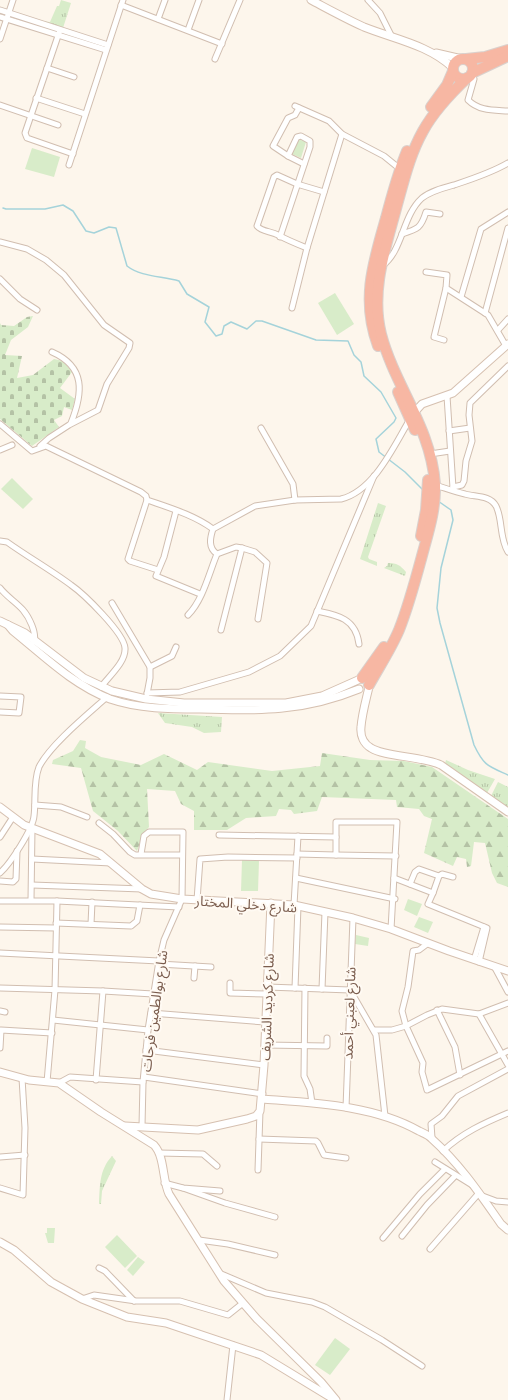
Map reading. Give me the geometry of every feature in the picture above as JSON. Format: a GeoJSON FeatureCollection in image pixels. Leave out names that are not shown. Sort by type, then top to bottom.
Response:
{"type":"FeatureCollection","features":[{"type":"Feature","properties":{"kind":"highway"},"geometry":{"type":"LineString","coordinates":[[363,693],[394,641],[403,621],[429,530],[435,485],[430,454],[374,335],[369,302],[369,284],[373,263],[400,169],[418,127],[447,85],[456,62],[464,59],[485,57],[508,50]]}},
{"type":"Feature","properties":{"kind":"highway"},"geometry":{"type":"LineString","coordinates":[[453,70],[457,77],[470,75],[508,56]]}},
{"type":"Feature","properties":{"kind":"highway"},"geometry":{"type":"LineString","coordinates":[[360,679],[385,646],[392,630],[416,554],[426,510],[428,492],[426,462],[420,441],[412,415],[381,334],[377,304],[381,266],[405,177],[417,143],[431,118],[447,98],[470,75],[473,67],[464,59]]}},
{"type":"Feature","properties":{"kind":"street"},"geometry":{"type":"LineString","coordinates":[[0,39],[13,0]]}},
{"type":"Feature","properties":{"kind":"street"},"geometry":{"type":"LineString","coordinates":[[158,19],[165,0]]}},
{"type":"Feature","properties":{"kind":"street"},"geometry":{"type":"LineString","coordinates":[[188,30],[199,0]]}},
{"type":"Feature","properties":{"kind":"street"},"geometry":{"type":"LineString","coordinates":[[215,60],[240,0]]}},
{"type":"Feature","properties":{"kind":"street"},"geometry":{"type":"LineString","coordinates":[[311,0],[362,26],[428,50],[464,59]]}},
{"type":"Feature","properties":{"kind":"street"},"geometry":{"type":"LineString","coordinates":[[368,0],[380,13],[392,37]]}},
{"type":"Feature","properties":{"kind":"street"},"geometry":{"type":"LineString","coordinates":[[69,165],[122,3],[222,44]]}},
{"type":"Feature","properties":{"kind":"street"},"geometry":{"type":"LineString","coordinates":[[0,10],[8,16],[58,36],[106,50]]}},
{"type":"Feature","properties":{"kind":"street"},"geometry":{"type":"LineString","coordinates":[[0,17],[8,16],[108,44]]}},
{"type":"Feature","properties":{"kind":"street"},"geometry":{"type":"LineString","coordinates":[[60,30],[30,115],[25,134],[27,138],[73,154]]}},
{"type":"Feature","properties":{"kind":"street"},"geometry":{"type":"LineString","coordinates":[[428,50],[444,60],[453,70]]}},
{"type":"Feature","properties":{"kind":"street"},"geometry":{"type":"LineString","coordinates":[[46,68],[74,77]]}},
{"type":"Feature","properties":{"kind":"street"},"geometry":{"type":"LineString","coordinates":[[470,75],[474,79],[468,100],[473,105],[484,110],[508,111]]}},
{"type":"Feature","properties":{"kind":"street"},"geometry":{"type":"LineString","coordinates":[[36,98],[85,114]]}},
{"type":"Feature","properties":{"kind":"street"},"geometry":{"type":"LineString","coordinates":[[0,105],[58,125]]}},
{"type":"Feature","properties":{"kind":"street"},"geometry":{"type":"LineString","coordinates":[[304,164],[273,146],[288,118],[295,115],[297,107],[329,121],[342,134],[384,156],[400,169]]}},
{"type":"Feature","properties":{"kind":"street"},"geometry":{"type":"LineString","coordinates":[[292,308],[307,248],[342,134]]}},
{"type":"Feature","properties":{"kind":"street"},"geometry":{"type":"LineString","coordinates":[[280,237],[311,145],[307,139],[301,136],[296,138],[288,156]]}},
{"type":"Feature","properties":{"kind":"street"},"geometry":{"type":"LineString","coordinates":[[381,266],[388,261],[402,234],[409,213],[423,197],[496,170],[508,163]]}},
{"type":"Feature","properties":{"kind":"street"},"geometry":{"type":"LineString","coordinates":[[307,248],[260,229],[257,226],[274,177],[277,175],[297,184],[324,192]]}},
{"type":"Feature","properties":{"kind":"street"},"geometry":{"type":"LineString","coordinates":[[402,234],[413,231],[422,225],[426,212],[440,214]]}},
{"type":"Feature","properties":{"kind":"street"},"geometry":{"type":"LineString","coordinates":[[461,297],[480,229],[508,212]]}},
{"type":"Feature","properties":{"kind":"street"},"geometry":{"type":"LineString","coordinates":[[485,313],[508,228]]}},
{"type":"Feature","properties":{"kind":"street"},"geometry":{"type":"LineString","coordinates":[[0,242],[27,249],[46,260],[68,279],[104,325],[130,343],[129,348],[107,384],[100,407],[94,413],[71,424],[32,451],[0,424]]}},
{"type":"Feature","properties":{"kind":"street"},"geometry":{"type":"LineString","coordinates":[[503,247],[508,253]]}},
{"type":"Feature","properties":{"kind":"street"},"geometry":{"type":"LineString","coordinates":[[426,272],[447,275],[446,288],[434,337],[444,340]]}},
{"type":"Feature","properties":{"kind":"street"},"geometry":{"type":"LineString","coordinates":[[0,279],[20,299],[38,310]]}},
{"type":"Feature","properties":{"kind":"street"},"geometry":{"type":"LineString","coordinates":[[217,554],[213,552],[210,540],[213,529],[255,506],[295,500],[346,498],[358,491],[382,466],[412,415],[429,400],[447,396],[459,388],[507,345],[485,313],[446,288]]}},
{"type":"Feature","properties":{"kind":"street"},"geometry":{"type":"LineString","coordinates":[[498,330],[508,319]]}},
{"type":"Feature","properties":{"kind":"street"},"geometry":{"type":"LineString","coordinates":[[52,352],[68,360],[76,371],[80,386],[79,405],[71,424]]}},
{"type":"Feature","properties":{"kind":"street"},"geometry":{"type":"LineString","coordinates":[[453,488],[462,485],[464,481],[466,461],[472,441],[468,408],[470,403],[508,366]]}},
{"type":"Feature","properties":{"kind":"street"},"geometry":{"type":"LineString","coordinates":[[447,396],[453,488]]}},
{"type":"Feature","properties":{"kind":"street"},"geometry":{"type":"LineString","coordinates":[[260,428],[292,484],[295,500]]}},
{"type":"Feature","properties":{"kind":"street"},"geometry":{"type":"LineString","coordinates":[[449,431],[470,428]]}},
{"type":"Feature","properties":{"kind":"street"},"geometry":{"type":"LineString","coordinates":[[0,450],[12,445]]}},
{"type":"Feature","properties":{"kind":"street"},"geometry":{"type":"LineString","coordinates":[[39,447],[46,446],[141,492],[146,496],[147,500],[128,559],[158,570]]}},
{"type":"Feature","properties":{"kind":"street"},"geometry":{"type":"LineString","coordinates":[[430,454],[450,451]]}},
{"type":"Feature","properties":{"kind":"street"},"geometry":{"type":"LineString","coordinates":[[146,696],[187,690],[249,672],[280,656],[311,626],[374,476]]}},
{"type":"Feature","properties":{"kind":"street"},"geometry":{"type":"LineString","coordinates":[[435,485],[453,488],[463,494],[488,499],[493,502],[496,507],[501,534],[508,552]]}},
{"type":"Feature","properties":{"kind":"street"},"geometry":{"type":"LineString","coordinates":[[147,500],[205,523],[213,529]]}},
{"type":"Feature","properties":{"kind":"street"},"geometry":{"type":"LineString","coordinates":[[176,511],[158,570],[157,578],[200,594]]}},
{"type":"Feature","properties":{"kind":"street"},"geometry":{"type":"LineString","coordinates":[[0,541],[7,542],[72,586],[113,626],[122,639],[125,647],[124,653],[121,661],[101,686]]}},
{"type":"Feature","properties":{"kind":"street"},"geometry":{"type":"LineString","coordinates":[[188,615],[200,594],[217,554],[236,547],[254,552],[267,563],[258,619]]}},
{"type":"Feature","properties":{"kind":"street"},"geometry":{"type":"LineString","coordinates":[[221,630],[242,548]]}},
{"type":"Feature","properties":{"kind":"street"},"geometry":{"type":"LineString","coordinates":[[0,588],[3,596],[24,610],[34,630],[34,644],[73,679],[107,697],[128,704],[152,707],[265,711],[304,707],[363,693]]}},
{"type":"Feature","properties":{"kind":"street"},"geometry":{"type":"LineString","coordinates":[[112,603],[147,659],[150,667],[150,678],[146,696]]}},
{"type":"Feature","properties":{"kind":"street"},"geometry":{"type":"LineString","coordinates":[[317,611],[345,618],[353,628],[359,644]]}},
{"type":"Feature","properties":{"kind":"street"},"geometry":{"type":"LineString","coordinates":[[0,621],[7,624],[84,678],[123,695],[146,696],[184,703],[286,702],[322,696],[360,679],[368,680],[363,693],[361,734],[366,744],[372,749],[434,762],[447,769],[508,812]]}},
{"type":"Feature","properties":{"kind":"street"},"geometry":{"type":"LineString","coordinates":[[150,667],[172,656],[176,647]]}},
{"type":"Feature","properties":{"kind":"street"},"geometry":{"type":"LineString","coordinates":[[360,679],[356,685],[363,693]]}},
{"type":"Feature","properties":{"kind":"street"},"geometry":{"type":"LineString","coordinates":[[0,696],[21,697],[19,713],[0,712]]}},
{"type":"Feature","properties":{"kind":"street"},"geometry":{"type":"LineString","coordinates":[[31,900],[32,828],[37,774],[43,761],[83,719],[107,697]]}},
{"type":"Feature","properties":{"kind":"street"},"geometry":{"type":"LineString","coordinates":[[35,805],[61,807],[87,817]]}},
{"type":"Feature","properties":{"kind":"street","name":"شارع دخلي المختار"},"geometry":{"type":"LineString","coordinates":[[0,807],[13,817],[32,828],[100,854],[142,889],[162,897],[271,903],[296,906],[353,918],[391,929],[427,944],[507,971]]}},
{"type":"Feature","properties":{"kind":"street"},"geometry":{"type":"LineString","coordinates":[[0,837],[13,817]]}},
{"type":"Feature","properties":{"kind":"street"},"geometry":{"type":"LineString","coordinates":[[336,855],[336,822],[397,822],[394,899],[391,929]]}},
{"type":"Feature","properties":{"kind":"street"},"geometry":{"type":"LineString","coordinates":[[99,823],[135,855],[182,855]]}},
{"type":"Feature","properties":{"kind":"street"},"geometry":{"type":"LineString","coordinates":[[0,873],[6,868],[21,842],[32,828]]}},
{"type":"Feature","properties":{"kind":"street"},"geometry":{"type":"LineString","coordinates":[[140,854],[144,836],[149,832],[183,832],[182,899]]}},
{"type":"Feature","properties":{"kind":"street"},"geometry":{"type":"LineString","coordinates":[[219,835],[336,837]]}},
{"type":"Feature","properties":{"kind":"street"},"geometry":{"type":"LineString","coordinates":[[294,988],[298,836]]}},
{"type":"Feature","properties":{"kind":"street"},"geometry":{"type":"LineString","coordinates":[[21,842],[32,843]]}},
{"type":"Feature","properties":{"kind":"street"},"geometry":{"type":"LineString","coordinates":[[0,881],[13,882],[16,879],[17,850]]}},
{"type":"Feature","properties":{"kind":"street"},"geometry":{"type":"LineString","coordinates":[[197,900],[200,859],[336,855],[396,856]]}},
{"type":"Feature","properties":{"kind":"street"},"geometry":{"type":"LineString","coordinates":[[32,859],[111,863]]}},
{"type":"Feature","properties":{"kind":"street"},"geometry":{"type":"LineString","coordinates":[[410,884],[415,872],[419,869],[439,876],[442,874],[453,877]]}},
{"type":"Feature","properties":{"kind":"street"},"geometry":{"type":"LineString","coordinates":[[439,876],[428,904],[474,925],[484,927],[477,961]]}},
{"type":"Feature","properties":{"kind":"street"},"geometry":{"type":"LineString","coordinates":[[296,878],[394,899]]}},
{"type":"Feature","properties":{"kind":"street"},"geometry":{"type":"LineString","coordinates":[[394,878],[433,892]]}},
{"type":"Feature","properties":{"kind":"street"},"geometry":{"type":"LineString","coordinates":[[32,885],[142,889]]}},
{"type":"Feature","properties":{"kind":"street","name":"شارع بوالطمين فرحات"},"geometry":{"type":"LineString","coordinates":[[142,1126],[146,1050],[153,994],[164,940],[182,899]]}},
{"type":"Feature","properties":{"kind":"street"},"geometry":{"type":"LineString","coordinates":[[0,901],[31,900],[92,902],[179,907]]}},
{"type":"Feature","properties":{"kind":"street"},"geometry":{"type":"LineString","coordinates":[[47,1082],[55,990],[57,901]]}},
{"type":"Feature","properties":{"kind":"street"},"geometry":{"type":"LineString","coordinates":[[91,924],[92,902]]}},
{"type":"Feature","properties":{"kind":"street","name":"شارع كرديد الشريف"},"geometry":{"type":"LineString","coordinates":[[260,1111],[264,1065],[271,903]]}},
{"type":"Feature","properties":{"kind":"street"},"geometry":{"type":"LineString","coordinates":[[0,927],[91,924],[131,926],[138,921],[140,905]]}},
{"type":"Feature","properties":{"kind":"street"},"geometry":{"type":"LineString","coordinates":[[322,989],[325,912]]}},
{"type":"Feature","properties":{"kind":"street","name":"شارع لعبني أحمد"},"geometry":{"type":"LineString","coordinates":[[346,1108],[353,918]]}},
{"type":"Feature","properties":{"kind":"street"},"geometry":{"type":"LineString","coordinates":[[427,944],[419,950],[413,951],[408,987],[402,1008],[406,1026],[423,1063],[422,1072],[427,1090],[508,1051]]}},
{"type":"Feature","properties":{"kind":"street"},"geometry":{"type":"LineString","coordinates":[[0,953],[210,966]]}},
{"type":"Feature","properties":{"kind":"street"},"geometry":{"type":"LineString","coordinates":[[194,966],[194,978]]}},
{"type":"Feature","properties":{"kind":"street"},"geometry":{"type":"LineString","coordinates":[[494,966],[508,992]]}},
{"type":"Feature","properties":{"kind":"street"},"geometry":{"type":"LineString","coordinates":[[500,978],[507,971]]}},
{"type":"Feature","properties":{"kind":"street"},"geometry":{"type":"LineString","coordinates":[[230,984],[230,993],[294,988],[350,990],[374,1030],[378,1051],[385,1116]]}},
{"type":"Feature","properties":{"kind":"street"},"geometry":{"type":"LineString","coordinates":[[0,988],[153,994]]}},
{"type":"Feature","properties":{"kind":"street"},"geometry":{"type":"LineString","coordinates":[[305,988],[304,1076],[310,1089],[312,1103]]}},
{"type":"Feature","properties":{"kind":"street"},"geometry":{"type":"LineString","coordinates":[[96,1080],[102,1025],[103,991]]}},
{"type":"Feature","properties":{"kind":"street"},"geometry":{"type":"LineString","coordinates":[[374,1030],[392,1030],[406,1026],[442,1009],[479,1014],[508,1003]]}},
{"type":"Feature","properties":{"kind":"street"},"geometry":{"type":"LineString","coordinates":[[438,1010],[455,1047],[460,1075]]}},
{"type":"Feature","properties":{"kind":"street"},"geometry":{"type":"LineString","coordinates":[[151,1013],[266,1022]]}},
{"type":"Feature","properties":{"kind":"street"},"geometry":{"type":"LineString","coordinates":[[479,1014],[508,1065]]}},
{"type":"Feature","properties":{"kind":"street"},"geometry":{"type":"LineString","coordinates":[[53,1020],[148,1030]]}},
{"type":"Feature","properties":{"kind":"street"},"geometry":{"type":"LineString","coordinates":[[0,1048],[1,1030],[52,1033]]}},
{"type":"Feature","properties":{"kind":"street"},"geometry":{"type":"LineString","coordinates":[[265,1045],[327,1046],[327,1038]]}},
{"type":"Feature","properties":{"kind":"street"},"geometry":{"type":"LineString","coordinates":[[146,1050],[264,1065]]}},
{"type":"Feature","properties":{"kind":"street"},"geometry":{"type":"LineString","coordinates":[[432,1138],[431,1124],[442,1116],[458,1096],[508,1069]]}},
{"type":"Feature","properties":{"kind":"street"},"geometry":{"type":"LineString","coordinates":[[0,1072],[22,1078],[58,1083],[154,1145],[159,1153],[164,1182],[169,1194],[219,1273],[257,1319],[321,1382],[335,1400]]}},
{"type":"Feature","properties":{"kind":"street"},"geometry":{"type":"LineString","coordinates":[[58,1083],[70,1077],[96,1080],[144,1080],[346,1108],[385,1116],[403,1122],[432,1138],[466,1174],[501,1224],[508,1230]]}},
{"type":"Feature","properties":{"kind":"street"},"geometry":{"type":"LineString","coordinates":[[0,1188],[23,1194],[25,1155],[22,1078]]}},
{"type":"Feature","properties":{"kind":"street"},"geometry":{"type":"LineString","coordinates":[[123,1126],[198,1130],[247,1119],[256,1116],[260,1111]]}},
{"type":"Feature","properties":{"kind":"street"},"geometry":{"type":"LineString","coordinates":[[258,1170],[260,1111]]}},
{"type":"Feature","properties":{"kind":"street"},"geometry":{"type":"LineString","coordinates":[[443,1151],[456,1139],[484,1123],[508,1113]]}},
{"type":"Feature","properties":{"kind":"street"},"geometry":{"type":"LineString","coordinates":[[259,1139],[316,1141],[324,1155],[346,1158]]}},
{"type":"Feature","properties":{"kind":"street"},"geometry":{"type":"LineString","coordinates":[[159,1153],[204,1154],[217,1166]]}},
{"type":"Feature","properties":{"kind":"street"},"geometry":{"type":"LineString","coordinates":[[0,1157],[25,1155]]}},
{"type":"Feature","properties":{"kind":"street"},"geometry":{"type":"LineString","coordinates":[[435,1162],[455,1176],[475,1186]]}},
{"type":"Feature","properties":{"kind":"street"},"geometry":{"type":"LineString","coordinates":[[383,1238],[420,1194],[445,1169]]}},
{"type":"Feature","properties":{"kind":"street"},"geometry":{"type":"LineString","coordinates":[[402,1236],[427,1205],[455,1176]]}},
{"type":"Feature","properties":{"kind":"street"},"geometry":{"type":"LineString","coordinates":[[164,1182],[224,1203],[275,1217]]}},
{"type":"Feature","properties":{"kind":"street"},"geometry":{"type":"LineString","coordinates":[[183,1188],[220,1191]]}},
{"type":"Feature","properties":{"kind":"street"},"geometry":{"type":"LineString","coordinates":[[480,1194],[496,1201],[508,1202]]}},
{"type":"Feature","properties":{"kind":"street"},"geometry":{"type":"LineString","coordinates":[[430,1249],[480,1194]]}},
{"type":"Feature","properties":{"kind":"street"},"geometry":{"type":"LineString","coordinates":[[198,1240],[228,1244],[275,1256]]}},
{"type":"Feature","properties":{"kind":"street"},"geometry":{"type":"LineString","coordinates":[[0,1242],[14,1250],[51,1282],[82,1300],[127,1317],[166,1323],[261,1355],[335,1400]]}},
{"type":"Feature","properties":{"kind":"street"},"geometry":{"type":"LineString","coordinates":[[99,1268],[105,1271],[134,1301]]}},
{"type":"Feature","properties":{"kind":"street"},"geometry":{"type":"LineString","coordinates":[[219,1273],[266,1293],[312,1302],[325,1307],[382,1340],[422,1366]]}},
{"type":"Feature","properties":{"kind":"street"},"geometry":{"type":"LineString","coordinates":[[82,1300],[94,1295],[134,1301],[180,1301],[228,1315],[243,1303]]}},
{"type":"Feature","properties":{"kind":"street"},"geometry":{"type":"LineString","coordinates":[[227,1400],[233,1345]]}},
{"type":"Feature","properties":{"kind":"green space"},"geometry":{"type":"Polygon","coordinates":[[[61,0],[71,3],[63,28],[40,21],[50,22],[61,0]]]}},
{"type":"Feature","properties":{"kind":"green space"},"geometry":{"type":"Polygon","coordinates":[[[299,139],[306,142],[301,158],[292,154],[299,139]]]}},
{"type":"Feature","properties":{"kind":"green space"},"geometry":{"type":"Polygon","coordinates":[[[32,148],[60,157],[54,177],[25,169],[32,148]]]}},
{"type":"Feature","properties":{"kind":"green space"},"geometry":{"type":"Polygon","coordinates":[[[335,293],[354,324],[337,335],[318,303],[335,293]]]}},
{"type":"Feature","properties":{"kind":"green space"},"geometry":{"type":"Polygon","coordinates":[[[33,316],[28,327],[11,340],[5,355],[22,356],[17,378],[33,375],[54,359],[63,361],[72,372],[60,388],[75,399],[72,410],[64,407],[62,416],[54,420],[59,427],[32,446],[0,419],[0,323],[1,325],[14,326],[27,317],[33,316]]]}},
{"type":"Feature","properties":{"kind":"green space"},"geometry":{"type":"Polygon","coordinates":[[[12,478],[33,499],[23,509],[1,489],[12,478]]]}},
{"type":"Feature","properties":{"kind":"green space"},"geometry":{"type":"Polygon","coordinates":[[[378,503],[386,506],[368,557],[369,559],[377,562],[377,566],[360,559],[378,503]]]}},
{"type":"Feature","properties":{"kind":"green space"},"geometry":{"type":"Polygon","coordinates":[[[388,563],[400,566],[406,572],[405,576],[384,568],[388,563]]]}},
{"type":"Feature","properties":{"kind":"green space"},"geometry":{"type":"Polygon","coordinates":[[[158,713],[222,717],[221,732],[204,733],[192,727],[165,723],[158,713]]]}},
{"type":"Feature","properties":{"kind":"green space"},"geometry":{"type":"Polygon","coordinates":[[[80,740],[86,741],[85,748],[101,757],[141,765],[164,754],[197,770],[208,762],[272,771],[320,766],[322,753],[370,760],[404,761],[432,767],[508,819],[508,887],[497,883],[492,873],[485,843],[474,842],[471,866],[467,867],[466,859],[457,857],[453,866],[424,853],[432,819],[424,816],[419,809],[397,807],[396,800],[322,797],[317,811],[294,814],[291,810],[279,809],[276,816],[246,818],[227,830],[194,830],[194,811],[181,804],[175,791],[147,789],[149,827],[143,834],[137,851],[118,831],[93,811],[81,768],[52,764],[53,760],[73,751],[80,740]]]}},
{"type":"Feature","properties":{"kind":"green space"},"geometry":{"type":"Polygon","coordinates":[[[446,760],[468,770],[495,779],[487,793],[445,764],[446,760]]]}},
{"type":"Feature","properties":{"kind":"green space"},"geometry":{"type":"Polygon","coordinates":[[[498,782],[508,787],[508,807],[491,796],[498,782]]]}},
{"type":"Feature","properties":{"kind":"green space"},"geometry":{"type":"Polygon","coordinates":[[[242,860],[259,861],[258,891],[241,891],[242,860]]]}},
{"type":"Feature","properties":{"kind":"green space"},"geometry":{"type":"Polygon","coordinates":[[[408,899],[422,904],[417,916],[404,910],[408,899]]]}},
{"type":"Feature","properties":{"kind":"green space"},"geometry":{"type":"Polygon","coordinates":[[[419,917],[433,922],[428,933],[414,927],[419,917]]]}},
{"type":"Feature","properties":{"kind":"green space"},"geometry":{"type":"Polygon","coordinates":[[[356,935],[369,938],[368,946],[355,944],[356,935]]]}},
{"type":"Feature","properties":{"kind":"green space"},"geometry":{"type":"Polygon","coordinates":[[[112,1156],[116,1161],[102,1191],[101,1204],[99,1204],[102,1173],[112,1156]]]}},
{"type":"Feature","properties":{"kind":"green space"},"geometry":{"type":"Polygon","coordinates":[[[47,1228],[55,1228],[54,1243],[48,1243],[45,1233],[47,1233],[47,1228]]]}},
{"type":"Feature","properties":{"kind":"green space"},"geometry":{"type":"Polygon","coordinates":[[[117,1235],[137,1256],[125,1268],[105,1247],[117,1235]]]}},
{"type":"Feature","properties":{"kind":"green space"},"geometry":{"type":"Polygon","coordinates":[[[138,1257],[145,1262],[133,1276],[127,1270],[138,1257]]]}},
{"type":"Feature","properties":{"kind":"green space"},"geometry":{"type":"Polygon","coordinates":[[[335,1338],[350,1349],[330,1375],[315,1365],[335,1338]]]}},
{"type":"Feature","properties":{"kind":"waterway"},"geometry":{"type":"LineString","coordinates":[[3,208],[45,209],[63,205],[73,211],[86,231],[94,233],[109,227],[116,228],[127,266],[133,270],[145,274],[179,281],[187,294],[209,307],[205,322],[216,336],[222,334],[224,326],[231,322],[247,329],[256,321],[262,321],[316,340],[348,341],[354,355],[361,362],[364,376],[381,392],[396,418],[394,422],[376,439],[379,452],[405,472],[423,490]]}},
{"type":"Feature","properties":{"kind":"waterway"},"geometry":{"type":"LineString","coordinates":[[438,501],[451,510],[453,520],[441,568],[437,608],[440,623],[474,745],[487,764],[508,775]]}}]}
